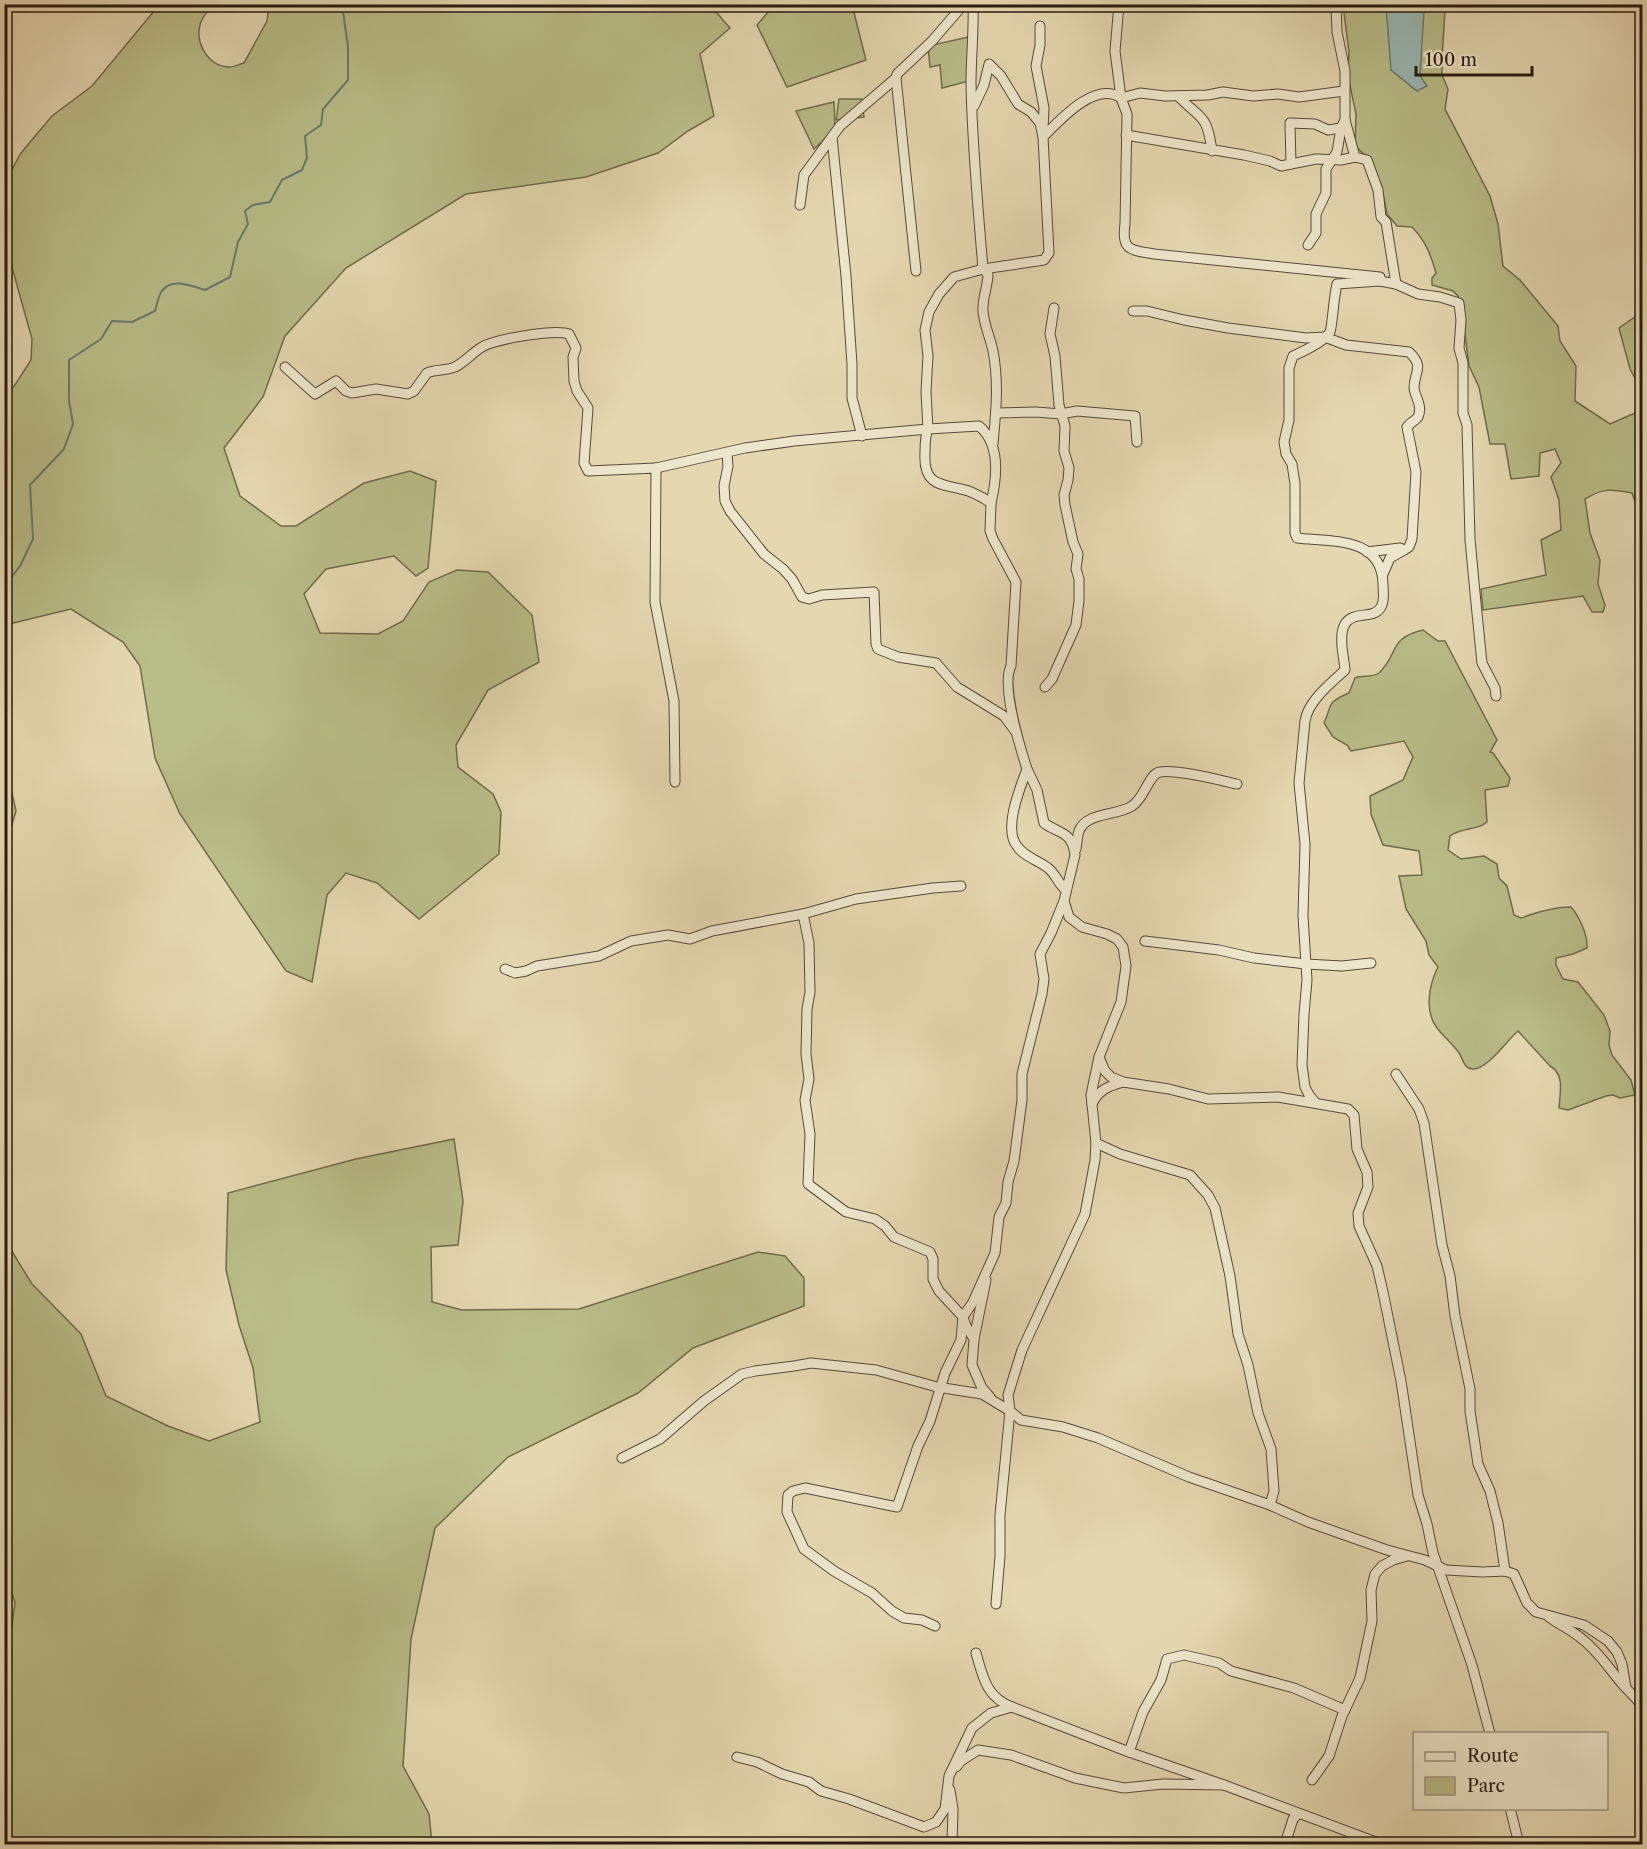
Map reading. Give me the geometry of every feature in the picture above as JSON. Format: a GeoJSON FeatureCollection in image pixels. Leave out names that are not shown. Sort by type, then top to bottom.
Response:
{"type":"FeatureCollection","features":[{"type":"Feature","properties":{"kind":"street"},"geometry":{"type":"LineString","coordinates":[[800,205],[804,175],[840,126],[896,78],[897,74],[932,41],[964,4]]}},
{"type":"Feature","properties":{"kind":"street"},"geometry":{"type":"LineString","coordinates":[[973,4],[972,110],[983,269],[988,274],[983,307],[984,323],[993,353],[998,393],[993,445],[996,477],[991,503],[990,531],[1016,582],[1008,682],[1016,732],[1027,769],[1037,790],[1044,823],[1052,829],[1063,832],[1071,840],[1076,855]]}},
{"type":"Feature","properties":{"kind":"street"},"geometry":{"type":"LineString","coordinates":[[1119,4],[1115,51],[1121,98],[1126,114],[1124,236],[1126,246],[1154,254],[1395,281],[1418,294],[1459,303],[1461,320],[1459,348],[1463,363],[1464,413],[1467,424],[1470,539],[1475,593],[1482,663],[1495,688],[1496,696]]}},
{"type":"Feature","properties":{"kind":"street"},"geometry":{"type":"LineString","coordinates":[[1308,245],[1316,233],[1315,217],[1326,193],[1326,168],[1337,152],[1343,124],[1345,71],[1337,32],[1336,4]]}},
{"type":"Feature","properties":{"kind":"street"},"geometry":{"type":"LineString","coordinates":[[991,503],[963,489],[944,487],[933,481],[926,469],[924,458],[928,429],[926,392],[928,356],[925,330],[929,312],[939,294],[954,277],[983,269],[1044,260],[1048,257],[1044,108],[1036,66],[1040,45],[1040,26]]}},
{"type":"Feature","properties":{"kind":"street"},"geometry":{"type":"LineString","coordinates":[[972,110],[984,85],[989,64],[1001,76],[1018,104],[1031,112],[1041,123],[1043,137]]}},
{"type":"Feature","properties":{"kind":"street"},"geometry":{"type":"LineString","coordinates":[[896,78],[916,271]]}},
{"type":"Feature","properties":{"kind":"street"},"geometry":{"type":"LineString","coordinates":[[1043,137],[1079,102],[1111,93],[1121,98],[1140,93],[1178,96],[1223,92],[1253,96],[1278,94],[1299,97],[1344,91]]}},
{"type":"Feature","properties":{"kind":"street"},"geometry":{"type":"LineString","coordinates":[[1178,96],[1203,118],[1210,135],[1212,151]]}},
{"type":"Feature","properties":{"kind":"street"},"geometry":{"type":"LineString","coordinates":[[1291,164],[1290,123],[1315,124],[1328,130],[1343,124]]}},
{"type":"Feature","properties":{"kind":"street"},"geometry":{"type":"LineString","coordinates":[[1343,124],[1355,157]]}},
{"type":"Feature","properties":{"kind":"street"},"geometry":{"type":"LineString","coordinates":[[1126,135],[1253,157],[1281,166],[1316,159],[1332,160],[1355,157],[1367,160],[1378,190],[1381,217],[1386,222],[1395,281]]}},
{"type":"Feature","properties":{"kind":"street"},"geometry":{"type":"LineString","coordinates":[[832,137],[846,276],[853,370],[852,398],[861,436]]}},
{"type":"Feature","properties":{"kind":"street"},"geometry":{"type":"LineString","coordinates":[[1383,574],[1379,565],[1367,552],[1355,544],[1297,538],[1295,533],[1295,484],[1292,464],[1286,454],[1284,442],[1289,420],[1289,368],[1293,356],[1325,337],[1331,329],[1332,306],[1337,285],[1395,281]]}},
{"type":"Feature","properties":{"kind":"street"},"geometry":{"type":"LineString","coordinates":[[1045,687],[1052,679],[1066,649],[1076,625],[1078,610],[1078,554],[1065,505],[1064,495],[1069,468],[1064,451],[1065,426],[1061,414],[1055,356],[1050,334],[1054,308]]}},
{"type":"Feature","properties":{"kind":"street"},"geometry":{"type":"LineString","coordinates":[[1133,311],[1147,311],[1228,328],[1306,338],[1325,337],[1346,345],[1409,352],[1415,358],[1419,372],[1414,387],[1419,410],[1417,418],[1407,427],[1415,458],[1413,539],[1409,547],[1390,558],[1383,574],[1381,608],[1370,615],[1357,615],[1345,624],[1342,635],[1345,670],[1314,701],[1306,713],[1299,783],[1305,844],[1303,916],[1306,964],[1303,1075],[1309,1095],[1316,1103]]}},
{"type":"Feature","properties":{"kind":"street"},"geometry":{"type":"LineString","coordinates":[[285,368],[315,394],[336,381],[346,391],[352,393],[376,388],[408,394],[414,391],[427,373],[454,367],[482,347],[511,338],[564,332],[569,334],[576,348],[573,357],[574,381],[577,391],[588,408],[584,463],[588,471],[656,468],[794,441],[928,429],[979,426],[988,433],[993,445]]}},
{"type":"Feature","properties":{"kind":"street"},"geometry":{"type":"LineString","coordinates":[[996,413],[1061,414],[1086,411],[1135,416],[1137,442]]}},
{"type":"Feature","properties":{"kind":"street"},"geometry":{"type":"LineString","coordinates":[[727,453],[728,466],[724,486],[725,501],[730,511],[764,554],[792,579],[802,597],[808,599],[822,595],[874,592],[878,649],[898,657],[936,663],[957,687],[1004,716],[1016,732]]}},
{"type":"Feature","properties":{"kind":"street"},"geometry":{"type":"LineString","coordinates":[[656,468],[656,602],[674,701],[675,782]]}},
{"type":"Feature","properties":{"kind":"street"},"geometry":{"type":"LineString","coordinates":[[1367,552],[1400,548],[1404,550]]}},
{"type":"Feature","properties":{"kind":"street"},"geometry":{"type":"LineString","coordinates":[[1027,769],[1019,789],[1012,838],[1017,847],[1048,868],[1066,890]]}},
{"type":"Feature","properties":{"kind":"street"},"geometry":{"type":"LineString","coordinates":[[992,1400],[982,1388],[972,1365],[974,1339],[997,1242],[999,1217],[1006,1203],[1008,1182],[1012,1173],[1022,1106],[1022,1074],[1044,979],[1040,954],[1052,933],[1064,901],[1076,855],[1079,832],[1083,824],[1096,817],[1132,806],[1147,789],[1151,777],[1158,772],[1238,784]]}},
{"type":"Feature","properties":{"kind":"street"},"geometry":{"type":"LineString","coordinates":[[505,969],[515,973],[537,966],[599,956],[631,941],[668,935],[690,939],[712,931],[803,914],[856,899],[961,886]]}},
{"type":"Feature","properties":{"kind":"street"},"geometry":{"type":"LineString","coordinates":[[996,1604],[1000,1556],[1000,1515],[1010,1412],[1008,1395],[1022,1350],[1085,1214],[1094,1169],[1096,1143],[1091,1095],[1099,1058],[1120,1002],[1126,966],[1125,955],[1117,939],[1082,927],[1073,921],[1069,917],[1064,901]]}},
{"type":"Feature","properties":{"kind":"street"},"geometry":{"type":"LineString","coordinates":[[803,914],[809,943],[810,992],[807,1009],[806,1054],[809,1079],[805,1100],[810,1134],[808,1184],[846,1212],[875,1219],[894,1237],[930,1252],[933,1258],[933,1279],[939,1291],[963,1317],[974,1339]]}},
{"type":"Feature","properties":{"kind":"street"},"geometry":{"type":"LineString","coordinates":[[1145,941],[1306,964],[1342,966],[1371,963]]}},
{"type":"Feature","properties":{"kind":"street"},"geometry":{"type":"LineString","coordinates":[[1099,1058],[1105,1071],[1111,1077],[1123,1082],[1169,1089],[1208,1099],[1278,1097],[1348,1109],[1354,1115],[1357,1149],[1367,1172],[1368,1187],[1358,1213],[1359,1226],[1377,1266],[1401,1381],[1418,1495],[1438,1566],[1472,1665],[1489,1732]]}},
{"type":"Feature","properties":{"kind":"street"},"geometry":{"type":"LineString","coordinates":[[1396,1074],[1419,1109],[1424,1123],[1442,1245],[1450,1276],[1455,1317],[1470,1389],[1470,1411],[1478,1464],[1490,1491],[1498,1523],[1505,1570]]}},
{"type":"Feature","properties":{"kind":"street"},"geometry":{"type":"LineString","coordinates":[[1092,1104],[1096,1095],[1105,1088],[1123,1082]]}},
{"type":"Feature","properties":{"kind":"street"},"geometry":{"type":"LineString","coordinates":[[1096,1143],[1120,1154],[1190,1175],[1208,1195],[1215,1208],[1230,1276],[1238,1334],[1248,1365],[1258,1413],[1271,1449],[1274,1491],[1270,1505]]}},
{"type":"Feature","properties":{"kind":"street"},"geometry":{"type":"LineString","coordinates":[[935,1626],[922,1620],[904,1618],[872,1593],[809,1553],[804,1548],[787,1512],[788,1495],[805,1488],[897,1507],[918,1446],[930,1421],[940,1388],[961,1340],[963,1317],[989,1269]]}},
{"type":"Feature","properties":{"kind":"street"},"geometry":{"type":"LineString","coordinates":[[622,1458],[660,1439],[704,1401],[742,1374],[754,1371],[811,1362],[876,1370],[940,1388],[982,1394],[1021,1420],[1083,1432],[1189,1477],[1270,1505],[1308,1522],[1446,1570],[1483,1572],[1505,1570],[1514,1574],[1527,1603],[1536,1612],[1584,1625],[1608,1641],[1617,1652],[1622,1664],[1626,1688]]}},
{"type":"Feature","properties":{"kind":"street"},"geometry":{"type":"LineString","coordinates":[[1312,1780],[1329,1756],[1345,1710],[1360,1678],[1370,1636],[1371,1590],[1375,1574],[1382,1566],[1393,1560],[1409,1556]]}},
{"type":"Feature","properties":{"kind":"street"},"geometry":{"type":"LineString","coordinates":[[1545,1614],[1589,1645],[1642,1705]]}},
{"type":"Feature","properties":{"kind":"street"},"geometry":{"type":"LineString","coordinates":[[976,1653],[989,1692],[1000,1703],[1381,1845]]}},
{"type":"Feature","properties":{"kind":"street"},"geometry":{"type":"LineString","coordinates":[[1129,1752],[1143,1712],[1161,1680],[1167,1659],[1171,1657],[1184,1655],[1219,1663],[1231,1671],[1294,1688],[1345,1710]]}},
{"type":"Feature","properties":{"kind":"street"},"geometry":{"type":"LineString","coordinates":[[737,1757],[757,1762],[782,1774],[809,1782],[821,1791],[924,1827],[936,1822],[945,1809],[948,1776],[972,1728],[991,1713],[1012,1707]]}},
{"type":"Feature","properties":{"kind":"street"},"geometry":{"type":"LineString","coordinates":[[952,1845],[953,1809],[948,1776],[961,1761],[978,1750],[1011,1755],[1075,1778],[1124,1788],[1163,1784],[1224,1785]]}},
{"type":"Feature","properties":{"kind":"street"},"geometry":{"type":"LineString","coordinates":[[1510,1810],[1519,1845]]}},
{"type":"Feature","properties":{"kind":"street"},"geometry":{"type":"LineString","coordinates":[[1285,1845],[1293,1819],[1298,1814]]}},
{"type":"Feature","properties":{"kind":"green space"},"geometry":{"type":"Polygon","coordinates":[[[709,4],[730,28],[700,54],[714,116],[688,131],[658,153],[586,177],[466,194],[346,268],[285,336],[263,397],[224,448],[240,496],[281,526],[296,526],[364,483],[410,471],[436,481],[428,568],[416,576],[394,556],[326,569],[304,594],[320,633],[378,634],[403,621],[429,582],[457,570],[488,572],[532,615],[539,662],[488,690],[456,745],[458,767],[493,794],[501,812],[499,854],[419,919],[377,883],[346,873],[327,895],[312,982],[286,971],[180,814],[155,758],[140,666],[123,642],[71,609],[5,625],[5,392],[13,388],[31,360],[32,339],[10,260],[5,255],[5,182],[21,153],[52,116],[92,86],[159,5],[212,5],[201,22],[199,32],[202,47],[210,59],[222,66],[230,67],[244,63],[267,21],[269,5],[709,4]]]}},
{"type":"Feature","properties":{"kind":"green space"},"geometry":{"type":"Polygon","coordinates":[[[774,5],[852,5],[866,60],[787,87],[757,25],[774,5]]]}},
{"type":"Feature","properties":{"kind":"green space"},"geometry":{"type":"Polygon","coordinates":[[[1343,5],[1447,5],[1442,58],[1442,75],[1448,89],[1445,109],[1490,196],[1498,224],[1503,266],[1520,280],[1558,326],[1560,341],[1576,366],[1575,401],[1610,424],[1642,410],[1642,538],[1640,515],[1632,493],[1607,490],[1585,499],[1590,533],[1600,560],[1598,584],[1605,605],[1603,612],[1592,612],[1583,596],[1483,610],[1481,589],[1546,575],[1541,540],[1561,530],[1559,500],[1551,477],[1561,463],[1555,449],[1540,453],[1539,476],[1511,479],[1505,444],[1490,444],[1479,387],[1469,366],[1458,296],[1453,291],[1432,285],[1432,278],[1436,273],[1424,243],[1412,227],[1397,226],[1387,214],[1383,193],[1372,167],[1365,155],[1355,146],[1356,114],[1348,76],[1349,52],[1343,5]]]}},
{"type":"Feature","properties":{"kind":"green space"},"geometry":{"type":"Polygon","coordinates":[[[973,36],[969,81],[942,88],[940,65],[930,67],[928,46],[973,36]]]}},
{"type":"Feature","properties":{"kind":"green space"},"geometry":{"type":"Polygon","coordinates":[[[839,99],[862,99],[864,117],[836,120],[839,99]]]}},
{"type":"Feature","properties":{"kind":"green space"},"geometry":{"type":"Polygon","coordinates":[[[834,102],[835,129],[814,149],[796,111],[834,102]]]}},
{"type":"Feature","properties":{"kind":"green space"},"geometry":{"type":"Polygon","coordinates":[[[1642,312],[1642,391],[1630,369],[1619,328],[1642,312]]]}},
{"type":"Feature","properties":{"kind":"green space"},"geometry":{"type":"Polygon","coordinates":[[[1423,630],[1438,641],[1445,641],[1497,740],[1490,752],[1510,778],[1508,786],[1485,790],[1487,822],[1479,827],[1459,831],[1450,836],[1448,850],[1461,859],[1484,856],[1497,864],[1499,878],[1507,886],[1514,915],[1521,918],[1545,910],[1571,907],[1580,920],[1587,948],[1556,958],[1556,965],[1563,979],[1578,982],[1604,1015],[1610,1031],[1609,1045],[1612,1055],[1631,1080],[1635,1095],[1620,1098],[1613,1095],[1606,1096],[1568,1110],[1559,1108],[1560,1079],[1558,1074],[1518,1031],[1485,1065],[1470,1069],[1433,1021],[1429,998],[1438,967],[1429,955],[1426,941],[1406,909],[1399,876],[1422,875],[1419,851],[1383,845],[1371,814],[1370,796],[1403,780],[1413,757],[1404,741],[1351,751],[1347,745],[1333,737],[1324,723],[1331,704],[1349,693],[1355,678],[1379,673],[1404,637],[1423,630]]]}},
{"type":"Feature","properties":{"kind":"green space"},"geometry":{"type":"Polygon","coordinates":[[[5,773],[9,780],[16,811],[5,847],[5,773]]]}},
{"type":"Feature","properties":{"kind":"green space"},"geometry":{"type":"Polygon","coordinates":[[[454,1139],[463,1201],[458,1245],[431,1247],[432,1302],[462,1310],[579,1309],[758,1252],[785,1256],[804,1278],[804,1306],[693,1348],[638,1393],[508,1457],[435,1528],[411,1639],[403,1766],[429,1814],[432,1844],[5,1844],[4,1683],[15,1603],[4,1567],[5,1240],[32,1284],[81,1334],[106,1396],[168,1426],[209,1441],[260,1422],[253,1368],[239,1325],[226,1270],[228,1193],[356,1159],[454,1139]]]}},
{"type":"Feature","properties":{"kind":"water"},"geometry":{"type":"Polygon","coordinates":[[[1386,5],[1428,5],[1424,10],[1420,76],[1427,86],[1417,91],[1391,70],[1386,5]]]}},
{"type":"Feature","properties":{"kind":"waterway"},"geometry":{"type":"LineString","coordinates":[[4,587],[20,566],[33,539],[30,485],[64,449],[73,424],[69,401],[69,360],[101,339],[112,321],[132,322],[155,311],[162,291],[171,284],[188,285],[205,290],[230,277],[238,242],[248,224],[245,211],[253,205],[270,202],[282,180],[302,170],[307,158],[305,136],[321,125],[323,109],[348,80],[348,47],[342,4]]}}]}
